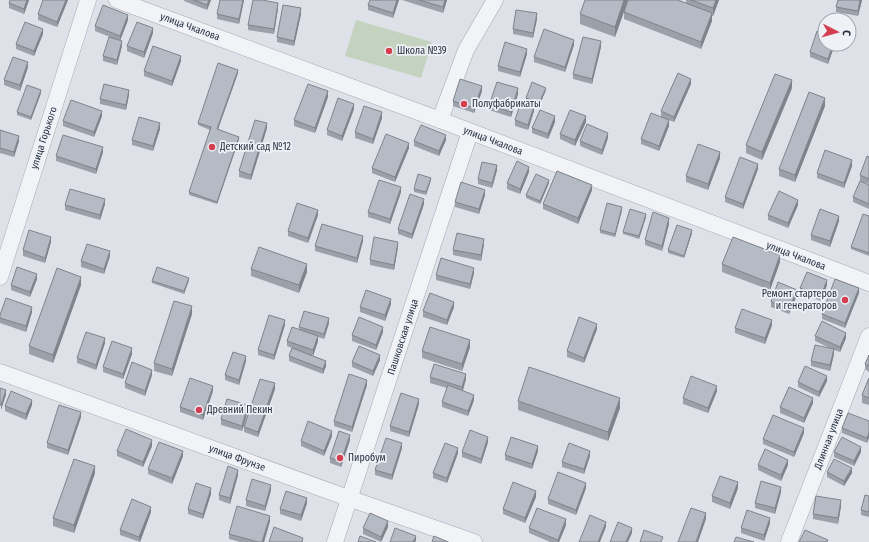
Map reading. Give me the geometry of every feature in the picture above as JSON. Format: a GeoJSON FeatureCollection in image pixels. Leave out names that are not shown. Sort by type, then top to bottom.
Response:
{"type":"FeatureCollection","features":[{"type":"Feature","properties":{"kind":"street","name":"улица Горького"},"geometry":{"type":"LineString","coordinates":[[0,277],[88,0]]}},
{"type":"Feature","properties":{"kind":"street","name":"улица Чкалова"},"geometry":{"type":"LineString","coordinates":[[117,0],[440,120],[869,283]]}},
{"type":"Feature","properties":{"kind":"street"},"geometry":{"type":"LineString","coordinates":[[440,120],[466,50],[495,0]]}},
{"type":"Feature","properties":{"kind":"street","name":"Пашковская улица"},"geometry":{"type":"LineString","coordinates":[[335,542],[470,132]]}},
{"type":"Feature","properties":{"kind":"street","name":"Длинная улица"},"geometry":{"type":"LineString","coordinates":[[789,542],[869,336]]}},
{"type":"Feature","properties":{"kind":"street","name":"улица Фрунзе"},"geometry":{"type":"LineString","coordinates":[[0,372],[350,499],[474,542]]}},
{"type":"Feature","properties":{"kind":"green space"},"geometry":{"type":"Polygon","coordinates":[[[356,20],[432,42],[421,78],[345,56],[356,20]]]}},
{"type":"Feature","properties":{"kind":"building"},"geometry":{"type":"Polygon","coordinates":[[[10,0],[27,0],[24,9],[9,3],[10,0]]]}},
{"type":"Feature","properties":{"kind":"building"},"geometry":{"type":"Polygon","coordinates":[[[43,0],[66,0],[57,22],[38,14],[43,0]]]}},
{"type":"Feature","properties":{"kind":"building"},"geometry":{"type":"Polygon","coordinates":[[[194,0],[209,0],[207,5],[194,0]]]}},
{"type":"Feature","properties":{"kind":"building"},"geometry":{"type":"Polygon","coordinates":[[[220,0],[243,0],[239,19],[217,14],[220,0]]]}},
{"type":"Feature","properties":{"kind":"building"},"geometry":{"type":"Polygon","coordinates":[[[253,0],[278,3],[274,29],[248,25],[253,0]]]}},
{"type":"Feature","properties":{"kind":"building"},"geometry":{"type":"Polygon","coordinates":[[[370,0],[397,0],[393,13],[368,5],[370,0]]]}},
{"type":"Feature","properties":{"kind":"building"},"geometry":{"type":"Polygon","coordinates":[[[419,0],[445,0],[443,7],[419,0]]]}},
{"type":"Feature","properties":{"kind":"building"},"geometry":{"type":"Polygon","coordinates":[[[585,0],[624,0],[615,27],[580,14],[585,0]]]}},
{"type":"Feature","properties":{"kind":"building"},"geometry":{"type":"Polygon","coordinates":[[[628,0],[678,0],[712,13],[701,42],[624,12],[628,0]]]}},
{"type":"Feature","properties":{"kind":"building"},"geometry":{"type":"Polygon","coordinates":[[[691,0],[716,0],[713,8],[691,0]]]}},
{"type":"Feature","properties":{"kind":"building"},"geometry":{"type":"Polygon","coordinates":[[[838,0],[860,0],[858,11],[836,7],[838,0]]]}},
{"type":"Feature","properties":{"kind":"building"},"geometry":{"type":"Polygon","coordinates":[[[103,5],[128,15],[120,36],[95,26],[103,5]]]}},
{"type":"Feature","properties":{"kind":"building"},"geometry":{"type":"Polygon","coordinates":[[[283,5],[301,8],[294,41],[277,37],[283,5]]]}},
{"type":"Feature","properties":{"kind":"building"},"geometry":{"type":"Polygon","coordinates":[[[516,10],[537,13],[533,33],[513,29],[516,10]]]}},
{"type":"Feature","properties":{"kind":"building"},"geometry":{"type":"Polygon","coordinates":[[[25,22],[43,29],[34,51],[16,44],[25,22]]]}},
{"type":"Feature","properties":{"kind":"building"},"geometry":{"type":"Polygon","coordinates":[[[137,22],[153,28],[144,52],[127,46],[137,22]]]}},
{"type":"Feature","properties":{"kind":"building"},"geometry":{"type":"Polygon","coordinates":[[[544,29],[574,40],[565,67],[534,57],[544,29]]]}},
{"type":"Feature","properties":{"kind":"building"},"geometry":{"type":"Polygon","coordinates":[[[817,31],[817,52],[830,52],[828,59],[810,52],[817,31]]]}},
{"type":"Feature","properties":{"kind":"building"},"geometry":{"type":"Polygon","coordinates":[[[109,37],[122,41],[117,60],[103,56],[109,37]]]}},
{"type":"Feature","properties":{"kind":"building"},"geometry":{"type":"Polygon","coordinates":[[[583,37],[601,41],[592,79],[573,74],[583,37]]]}},
{"type":"Feature","properties":{"kind":"building"},"geometry":{"type":"Polygon","coordinates":[[[505,42],[527,49],[520,72],[498,66],[505,42]]]}},
{"type":"Feature","properties":{"kind":"building"},"geometry":{"type":"Polygon","coordinates":[[[153,46],[181,56],[172,81],[144,71],[153,46]]]}},
{"type":"Feature","properties":{"kind":"building"},"geometry":{"type":"Polygon","coordinates":[[[13,57],[28,62],[20,85],[4,80],[13,57]]]}},
{"type":"Feature","properties":{"kind":"building"},"geometry":{"type":"Polygon","coordinates":[[[218,63],[238,70],[217,129],[239,137],[217,202],[189,192],[211,127],[198,123],[218,63]]]}},
{"type":"Feature","properties":{"kind":"building"},"geometry":{"type":"Polygon","coordinates":[[[678,73],[691,79],[674,117],[661,111],[678,73]]]}},
{"type":"Feature","properties":{"kind":"building"},"geometry":{"type":"Polygon","coordinates":[[[775,74],[792,80],[762,152],[746,145],[775,74]]]}},
{"type":"Feature","properties":{"kind":"building"},"geometry":{"type":"Polygon","coordinates":[[[460,79],[482,86],[474,108],[453,101],[460,79]]]}},
{"type":"Feature","properties":{"kind":"building"},"geometry":{"type":"Polygon","coordinates":[[[497,82],[518,88],[511,112],[489,105],[497,82]]]}},
{"type":"Feature","properties":{"kind":"building"},"geometry":{"type":"Polygon","coordinates":[[[532,82],[546,88],[539,103],[526,98],[532,82]]]}},
{"type":"Feature","properties":{"kind":"building"},"geometry":{"type":"Polygon","coordinates":[[[104,84],[129,90],[126,105],[100,99],[104,84]]]}},
{"type":"Feature","properties":{"kind":"building"},"geometry":{"type":"Polygon","coordinates":[[[308,84],[328,91],[315,128],[294,120],[308,84]]]}},
{"type":"Feature","properties":{"kind":"building"},"geometry":{"type":"Polygon","coordinates":[[[27,85],[41,90],[31,117],[17,112],[27,85]]]}},
{"type":"Feature","properties":{"kind":"building"},"geometry":{"type":"Polygon","coordinates":[[[809,92],[825,98],[795,175],[779,169],[809,92]]]}},
{"type":"Feature","properties":{"kind":"building"},"geometry":{"type":"Polygon","coordinates":[[[338,98],[354,104],[342,136],[327,130],[338,98]]]}},
{"type":"Feature","properties":{"kind":"building"},"geometry":{"type":"Polygon","coordinates":[[[71,100],[102,111],[94,132],[63,121],[71,100]]]}},
{"type":"Feature","properties":{"kind":"building"},"geometry":{"type":"Polygon","coordinates":[[[521,102],[534,106],[528,125],[515,120],[521,102]]]}},
{"type":"Feature","properties":{"kind":"building"},"geometry":{"type":"Polygon","coordinates":[[[364,106],[382,112],[373,139],[355,132],[364,106]]]}},
{"type":"Feature","properties":{"kind":"building"},"geometry":{"type":"Polygon","coordinates":[[[540,110],[555,116],[548,134],[532,128],[540,110]]]}},
{"type":"Feature","properties":{"kind":"building"},"geometry":{"type":"Polygon","coordinates":[[[570,110],[586,116],[575,140],[560,134],[570,110]]]}},
{"type":"Feature","properties":{"kind":"building"},"geometry":{"type":"Polygon","coordinates":[[[651,113],[669,120],[659,146],[641,139],[651,113]]]}},
{"type":"Feature","properties":{"kind":"building"},"geometry":{"type":"Polygon","coordinates":[[[139,117],[160,123],[153,146],[132,140],[139,117]]]}},
{"type":"Feature","properties":{"kind":"building"},"geometry":{"type":"Polygon","coordinates":[[[255,120],[267,123],[251,175],[239,171],[255,120]]]}},
{"type":"Feature","properties":{"kind":"building"},"geometry":{"type":"Polygon","coordinates":[[[587,124],[608,133],[602,150],[580,141],[587,124]]]}},
{"type":"Feature","properties":{"kind":"building"},"geometry":{"type":"Polygon","coordinates":[[[421,125],[446,135],[439,151],[414,141],[421,125]]]}},
{"type":"Feature","properties":{"kind":"building"},"geometry":{"type":"Polygon","coordinates":[[[0,130],[19,136],[14,152],[0,148],[0,130]]]}},
{"type":"Feature","properties":{"kind":"building"},"geometry":{"type":"Polygon","coordinates":[[[386,134],[409,143],[395,177],[372,168],[386,134]]]}},
{"type":"Feature","properties":{"kind":"building"},"geometry":{"type":"Polygon","coordinates":[[[63,135],[103,147],[96,169],[56,156],[63,135]]]}},
{"type":"Feature","properties":{"kind":"building"},"geometry":{"type":"Polygon","coordinates":[[[698,144],[720,152],[708,184],[686,176],[698,144]]]}},
{"type":"Feature","properties":{"kind":"building"},"geometry":{"type":"Polygon","coordinates":[[[825,150],[852,160],[844,183],[817,173],[825,150]]]}},
{"type":"Feature","properties":{"kind":"building"},"geometry":{"type":"Polygon","coordinates":[[[867,156],[869,157],[869,179],[860,175],[867,156]]]}},
{"type":"Feature","properties":{"kind":"building"},"geometry":{"type":"Polygon","coordinates":[[[740,157],[758,164],[743,204],[725,197],[740,157]]]}},
{"type":"Feature","properties":{"kind":"building"},"geometry":{"type":"Polygon","coordinates":[[[517,161],[529,167],[520,189],[507,183],[517,161]]]}},
{"type":"Feature","properties":{"kind":"building"},"geometry":{"type":"Polygon","coordinates":[[[482,162],[497,165],[492,183],[478,179],[482,162]]]}},
{"type":"Feature","properties":{"kind":"building"},"geometry":{"type":"Polygon","coordinates":[[[557,171],[592,185],[578,218],[543,204],[557,171]]]}},
{"type":"Feature","properties":{"kind":"building"},"geometry":{"type":"Polygon","coordinates":[[[418,174],[431,178],[426,192],[414,189],[418,174]]]}},
{"type":"Feature","properties":{"kind":"building"},"geometry":{"type":"Polygon","coordinates":[[[536,174],[549,180],[540,201],[526,195],[536,174]]]}},
{"type":"Feature","properties":{"kind":"building"},"geometry":{"type":"Polygon","coordinates":[[[379,180],[401,187],[390,219],[368,212],[379,180]]]}},
{"type":"Feature","properties":{"kind":"building"},"geometry":{"type":"Polygon","coordinates":[[[860,181],[869,185],[869,204],[853,197],[860,181]]]}},
{"type":"Feature","properties":{"kind":"building"},"geometry":{"type":"Polygon","coordinates":[[[461,182],[485,190],[479,209],[455,202],[461,182]]]}},
{"type":"Feature","properties":{"kind":"building"},"geometry":{"type":"Polygon","coordinates":[[[70,189],[105,199],[100,215],[65,205],[70,189]]]}},
{"type":"Feature","properties":{"kind":"building"},"geometry":{"type":"Polygon","coordinates":[[[779,191],[798,200],[788,223],[768,215],[779,191]]]}},
{"type":"Feature","properties":{"kind":"building"},"geometry":{"type":"Polygon","coordinates":[[[410,194],[424,199],[412,234],[398,229],[410,194]]]}},
{"type":"Feature","properties":{"kind":"building"},"geometry":{"type":"Polygon","coordinates":[[[297,203],[318,210],[308,238],[288,231],[297,203]]]}},
{"type":"Feature","properties":{"kind":"building"},"geometry":{"type":"Polygon","coordinates":[[[607,203],[622,207],[615,234],[600,230],[607,203]]]}},
{"type":"Feature","properties":{"kind":"building"},"geometry":{"type":"Polygon","coordinates":[[[630,209],[646,214],[639,236],[623,232],[630,209]]]}},
{"type":"Feature","properties":{"kind":"building"},"geometry":{"type":"Polygon","coordinates":[[[820,209],[839,216],[830,241],[811,235],[820,209]]]}},
{"type":"Feature","properties":{"kind":"building"},"geometry":{"type":"Polygon","coordinates":[[[653,212],[669,218],[662,246],[645,240],[653,212]]]}},
{"type":"Feature","properties":{"kind":"building"},"geometry":{"type":"Polygon","coordinates":[[[863,214],[869,216],[869,253],[851,247],[863,214]]]}},
{"type":"Feature","properties":{"kind":"building"},"geometry":{"type":"Polygon","coordinates":[[[322,224],[363,236],[357,258],[315,246],[322,224]]]}},
{"type":"Feature","properties":{"kind":"building"},"geometry":{"type":"Polygon","coordinates":[[[677,225],[692,230],[684,256],[668,250],[677,225]]]}},
{"type":"Feature","properties":{"kind":"building"},"geometry":{"type":"Polygon","coordinates":[[[29,230],[51,237],[45,258],[23,250],[29,230]]]}},
{"type":"Feature","properties":{"kind":"building"},"geometry":{"type":"Polygon","coordinates":[[[457,233],[484,239],[481,255],[453,250],[457,233]]]}},
{"type":"Feature","properties":{"kind":"building"},"geometry":{"type":"Polygon","coordinates":[[[374,237],[398,242],[394,265],[370,260],[374,237]]]}},
{"type":"Feature","properties":{"kind":"building"},"geometry":{"type":"Polygon","coordinates":[[[733,237],[780,255],[770,283],[722,264],[733,237]]]}},
{"type":"Feature","properties":{"kind":"building"},"geometry":{"type":"Polygon","coordinates":[[[87,244],[110,251],[104,269],[81,261],[87,244]]]}},
{"type":"Feature","properties":{"kind":"building"},"geometry":{"type":"Polygon","coordinates":[[[259,247],[307,264],[299,285],[251,269],[259,247]]]}},
{"type":"Feature","properties":{"kind":"building"},"geometry":{"type":"Polygon","coordinates":[[[441,258],[474,268],[470,284],[436,275],[441,258]]]}},
{"type":"Feature","properties":{"kind":"building"},"geometry":{"type":"Polygon","coordinates":[[[17,267],[37,274],[30,292],[11,285],[17,267]]]}},
{"type":"Feature","properties":{"kind":"building"},"geometry":{"type":"Polygon","coordinates":[[[157,267],[189,278],[184,291],[152,281],[157,267]]]}},
{"type":"Feature","properties":{"kind":"building"},"geometry":{"type":"Polygon","coordinates":[[[57,268],[81,277],[53,355],[29,346],[57,268]]]}},
{"type":"Feature","properties":{"kind":"building"},"geometry":{"type":"Polygon","coordinates":[[[807,272],[827,280],[821,296],[800,288],[807,272]]]}},
{"type":"Feature","properties":{"kind":"building"},"geometry":{"type":"Polygon","coordinates":[[[835,279],[859,288],[845,323],[822,314],[835,279]]]}},
{"type":"Feature","properties":{"kind":"building"},"geometry":{"type":"Polygon","coordinates":[[[778,282],[797,290],[789,309],[771,302],[778,282]]]}},
{"type":"Feature","properties":{"kind":"building"},"geometry":{"type":"Polygon","coordinates":[[[366,290],[391,299],[385,315],[360,307],[366,290]]]}},
{"type":"Feature","properties":{"kind":"building"},"geometry":{"type":"Polygon","coordinates":[[[430,293],[454,302],[447,320],[423,311],[430,293]]]}},
{"type":"Feature","properties":{"kind":"building"},"geometry":{"type":"Polygon","coordinates":[[[6,298],[32,307],[26,326],[0,318],[6,298]]]}},
{"type":"Feature","properties":{"kind":"building"},"geometry":{"type":"Polygon","coordinates":[[[174,301],[192,306],[172,369],[154,363],[174,301]]]}},
{"type":"Feature","properties":{"kind":"building"},"geometry":{"type":"Polygon","coordinates":[[[742,309],[772,320],[765,338],[735,328],[742,309]]]}},
{"type":"Feature","properties":{"kind":"building"},"geometry":{"type":"Polygon","coordinates":[[[304,311],[329,318],[324,334],[299,327],[304,311]]]}},
{"type":"Feature","properties":{"kind":"building"},"geometry":{"type":"Polygon","coordinates":[[[269,315],[285,320],[274,355],[258,350],[269,315]]]}},
{"type":"Feature","properties":{"kind":"building"},"geometry":{"type":"Polygon","coordinates":[[[359,317],[383,327],[376,345],[352,335],[359,317]]]}},
{"type":"Feature","properties":{"kind":"building"},"geometry":{"type":"Polygon","coordinates":[[[579,317],[597,324],[584,358],[567,351],[579,317]]]}},
{"type":"Feature","properties":{"kind":"building"},"geometry":{"type":"Polygon","coordinates":[[[822,321],[846,333],[840,347],[815,336],[822,321]]]}},
{"type":"Feature","properties":{"kind":"building"},"geometry":{"type":"Polygon","coordinates":[[[292,327],[318,336],[313,350],[287,341],[292,327]]]}},
{"type":"Feature","properties":{"kind":"building"},"geometry":{"type":"Polygon","coordinates":[[[430,327],[470,340],[462,364],[422,351],[430,327]]]}},
{"type":"Feature","properties":{"kind":"building"},"geometry":{"type":"Polygon","coordinates":[[[86,332],[105,338],[96,365],[77,358],[86,332]]]}},
{"type":"Feature","properties":{"kind":"building"},"geometry":{"type":"Polygon","coordinates":[[[112,341],[132,348],[123,374],[103,367],[112,341]]]}},
{"type":"Feature","properties":{"kind":"building"},"geometry":{"type":"Polygon","coordinates":[[[815,345],[834,349],[830,365],[811,361],[815,345]]]}},
{"type":"Feature","properties":{"kind":"building"},"geometry":{"type":"Polygon","coordinates":[[[359,346],[380,355],[373,371],[352,362],[359,346]]]}},
{"type":"Feature","properties":{"kind":"building"},"geometry":{"type":"Polygon","coordinates":[[[292,348],[326,361],[323,369],[289,356],[292,348]]]}},
{"type":"Feature","properties":{"kind":"building"},"geometry":{"type":"Polygon","coordinates":[[[233,352],[246,356],[239,380],[225,375],[233,352]]]}},
{"type":"Feature","properties":{"kind":"building"},"geometry":{"type":"Polygon","coordinates":[[[869,355],[869,366],[865,364],[869,355]]]}},
{"type":"Feature","properties":{"kind":"building"},"geometry":{"type":"Polygon","coordinates":[[[132,362],[152,370],[145,391],[125,383],[132,362]]]}},
{"type":"Feature","properties":{"kind":"building"},"geometry":{"type":"Polygon","coordinates":[[[434,364],[466,374],[462,387],[430,377],[434,364]]]}},
{"type":"Feature","properties":{"kind":"building"},"geometry":{"type":"Polygon","coordinates":[[[805,366],[827,376],[819,392],[798,382],[805,366]]]}},
{"type":"Feature","properties":{"kind":"building"},"geometry":{"type":"Polygon","coordinates":[[[529,367],[620,398],[608,432],[518,401],[529,367]]]}},
{"type":"Feature","properties":{"kind":"building"},"geometry":{"type":"Polygon","coordinates":[[[349,374],[367,380],[352,427],[334,421],[349,374]]]}},
{"type":"Feature","properties":{"kind":"building"},"geometry":{"type":"Polygon","coordinates":[[[691,376],[717,386],[708,408],[683,398],[691,376]]]}},
{"type":"Feature","properties":{"kind":"building"},"geometry":{"type":"Polygon","coordinates":[[[190,378],[213,386],[203,415],[180,407],[190,378]]]}},
{"type":"Feature","properties":{"kind":"building"},"geometry":{"type":"Polygon","coordinates":[[[869,378],[869,398],[862,395],[869,378]]]}},
{"type":"Feature","properties":{"kind":"building"},"geometry":{"type":"Polygon","coordinates":[[[260,379],[275,383],[258,432],[244,427],[260,379]]]}},
{"type":"Feature","properties":{"kind":"building"},"geometry":{"type":"Polygon","coordinates":[[[448,385],[474,395],[468,411],[442,402],[448,385]]]}},
{"type":"Feature","properties":{"kind":"building"},"geometry":{"type":"Polygon","coordinates":[[[789,387],[813,398],[804,418],[780,407],[789,387]]]}},
{"type":"Feature","properties":{"kind":"building"},"geometry":{"type":"Polygon","coordinates":[[[0,388],[6,390],[1,405],[0,405],[0,388]]]}},
{"type":"Feature","properties":{"kind":"building"},"geometry":{"type":"Polygon","coordinates":[[[11,391],[32,400],[26,414],[5,406],[11,391]]]}},
{"type":"Feature","properties":{"kind":"building"},"geometry":{"type":"Polygon","coordinates":[[[401,393],[419,399],[409,432],[390,426],[401,393]]]}},
{"type":"Feature","properties":{"kind":"building"},"geometry":{"type":"Polygon","coordinates":[[[227,399],[248,405],[242,426],[221,419],[227,399]]]}},
{"type":"Feature","properties":{"kind":"building"},"geometry":{"type":"Polygon","coordinates":[[[59,405],[81,412],[68,450],[47,443],[59,405]]]}},
{"type":"Feature","properties":{"kind":"building"},"geometry":{"type":"Polygon","coordinates":[[[848,413],[869,421],[869,433],[867,438],[842,428],[848,413]]]}},
{"type":"Feature","properties":{"kind":"building"},"geometry":{"type":"Polygon","coordinates":[[[773,415],[804,428],[794,452],[763,439],[773,415]]]}},
{"type":"Feature","properties":{"kind":"building"},"geometry":{"type":"Polygon","coordinates":[[[308,421],[332,431],[324,451],[301,441],[308,421]]]}},
{"type":"Feature","properties":{"kind":"building"},"geometry":{"type":"Polygon","coordinates":[[[126,429],[152,440],[143,462],[117,451],[126,429]]]}},
{"type":"Feature","properties":{"kind":"building"},"geometry":{"type":"Polygon","coordinates":[[[470,430],[488,437],[481,459],[462,452],[470,430]]]}},
{"type":"Feature","properties":{"kind":"building"},"geometry":{"type":"Polygon","coordinates":[[[339,431],[350,435],[341,461],[330,458],[339,431]]]}},
{"type":"Feature","properties":{"kind":"building"},"geometry":{"type":"Polygon","coordinates":[[[511,437],[538,446],[532,464],[505,455],[511,437]]]}},
{"type":"Feature","properties":{"kind":"building"},"geometry":{"type":"Polygon","coordinates":[[[842,437],[861,447],[854,461],[834,452],[842,437]]]}},
{"type":"Feature","properties":{"kind":"building"},"geometry":{"type":"Polygon","coordinates":[[[386,438],[402,443],[392,475],[375,470],[386,438]]]}},
{"type":"Feature","properties":{"kind":"building"},"geometry":{"type":"Polygon","coordinates":[[[159,442],[183,451],[172,478],[148,469],[159,442]]]}},
{"type":"Feature","properties":{"kind":"building"},"geometry":{"type":"Polygon","coordinates":[[[445,443],[458,448],[447,478],[433,473],[445,443]]]}},
{"type":"Feature","properties":{"kind":"building"},"geometry":{"type":"Polygon","coordinates":[[[569,443],[590,451],[584,469],[562,462],[569,443]]]}},
{"type":"Feature","properties":{"kind":"building"},"geometry":{"type":"Polygon","coordinates":[[[765,449],[788,460],[781,475],[758,465],[765,449]]]}},
{"type":"Feature","properties":{"kind":"building"},"geometry":{"type":"Polygon","coordinates":[[[74,459],[95,466],[74,525],[53,518],[74,459]]]}},
{"type":"Feature","properties":{"kind":"building"},"geometry":{"type":"Polygon","coordinates":[[[834,459],[852,468],[844,481],[827,472],[834,459]]]}},
{"type":"Feature","properties":{"kind":"building"},"geometry":{"type":"Polygon","coordinates":[[[228,466],[238,470],[230,498],[219,495],[228,466]]]}},
{"type":"Feature","properties":{"kind":"building"},"geometry":{"type":"Polygon","coordinates":[[[558,472],[586,483],[576,510],[548,499],[558,472]]]}},
{"type":"Feature","properties":{"kind":"building"},"geometry":{"type":"Polygon","coordinates":[[[720,476],[738,482],[730,503],[712,496],[720,476]]]}},
{"type":"Feature","properties":{"kind":"building"},"geometry":{"type":"Polygon","coordinates":[[[252,479],[271,485],[265,506],[246,500],[252,479]]]}},
{"type":"Feature","properties":{"kind":"building"},"geometry":{"type":"Polygon","coordinates":[[[761,481],[781,487],[775,508],[755,503],[761,481]]]}},
{"type":"Feature","properties":{"kind":"building"},"geometry":{"type":"Polygon","coordinates":[[[513,482],[536,491],[525,518],[503,509],[513,482]]]}},
{"type":"Feature","properties":{"kind":"building"},"geometry":{"type":"Polygon","coordinates":[[[196,483],[211,488],[203,514],[188,509],[196,483]]]}},
{"type":"Feature","properties":{"kind":"building"},"geometry":{"type":"Polygon","coordinates":[[[286,491],[307,498],[301,515],[280,509],[286,491]]]}},
{"type":"Feature","properties":{"kind":"building"},"geometry":{"type":"Polygon","coordinates":[[[865,495],[869,496],[869,512],[861,510],[865,495]]]}},
{"type":"Feature","properties":{"kind":"building"},"geometry":{"type":"Polygon","coordinates":[[[816,496],[841,500],[838,518],[813,514],[816,496]]]}},
{"type":"Feature","properties":{"kind":"building"},"geometry":{"type":"Polygon","coordinates":[[[132,499],[151,507],[139,537],[120,530],[132,499]]]}},
{"type":"Feature","properties":{"kind":"building"},"geometry":{"type":"Polygon","coordinates":[[[237,506],[270,516],[262,542],[229,534],[237,506]]]}},
{"type":"Feature","properties":{"kind":"building"},"geometry":{"type":"Polygon","coordinates":[[[537,508],[566,519],[558,540],[529,528],[537,508]]]}},
{"type":"Feature","properties":{"kind":"building"},"geometry":{"type":"Polygon","coordinates":[[[691,508],[706,513],[696,542],[678,542],[691,508]]]}},
{"type":"Feature","properties":{"kind":"building"},"geometry":{"type":"Polygon","coordinates":[[[747,510],[770,518],[764,535],[741,528],[747,510]]]}},
{"type":"Feature","properties":{"kind":"building"},"geometry":{"type":"Polygon","coordinates":[[[370,513],[388,521],[381,537],[363,528],[370,513]]]}},
{"type":"Feature","properties":{"kind":"building"},"geometry":{"type":"Polygon","coordinates":[[[590,515],[606,522],[598,542],[579,542],[590,515]]]}},
{"type":"Feature","properties":{"kind":"building"},"geometry":{"type":"Polygon","coordinates":[[[618,522],[632,528],[626,542],[610,542],[618,522]]]}},
{"type":"Feature","properties":{"kind":"building"},"geometry":{"type":"Polygon","coordinates":[[[274,527],[303,538],[302,542],[269,542],[274,527]]]}},
{"type":"Feature","properties":{"kind":"building"},"geometry":{"type":"Polygon","coordinates":[[[395,528],[416,536],[413,542],[390,542],[395,528]]]}},
{"type":"Feature","properties":{"kind":"building"},"geometry":{"type":"Polygon","coordinates":[[[644,530],[663,537],[661,542],[640,542],[644,530]]]}},
{"type":"Feature","properties":{"kind":"building"},"geometry":{"type":"Polygon","coordinates":[[[805,530],[828,540],[827,542],[799,542],[805,530]]]}},
{"type":"Feature","properties":{"kind":"building"},"geometry":{"type":"Polygon","coordinates":[[[360,536],[376,542],[358,542],[360,536]]]}},
{"type":"Feature","properties":{"kind":"building"},"geometry":{"type":"Polygon","coordinates":[[[434,536],[448,542],[432,542],[434,536]]]}},
{"type":"Feature","properties":{"kind":"building"},"geometry":{"type":"Polygon","coordinates":[[[736,537],[754,542],[734,542],[736,537]]]}},
{"type":"Feature","properties":{"kind":"place","name":"Школа №39"},"geometry":{"type":"Point","coordinates":[389,51]}},
{"type":"Feature","properties":{"kind":"place","name":"Полуфабрикаты"},"geometry":{"type":"Point","coordinates":[464,104]}},
{"type":"Feature","properties":{"kind":"place","name":"Детский сад №12"},"geometry":{"type":"Point","coordinates":[212,147]}},
{"type":"Feature","properties":{"kind":"place","name":"Ремонт стартеров и генераторов"},"geometry":{"type":"Point","coordinates":[845,300]}},
{"type":"Feature","properties":{"kind":"place","name":"Древний Пекин"},"geometry":{"type":"Point","coordinates":[199,410]}},
{"type":"Feature","properties":{"kind":"place","name":"Пиробум"},"geometry":{"type":"Point","coordinates":[340,458]}}]}
